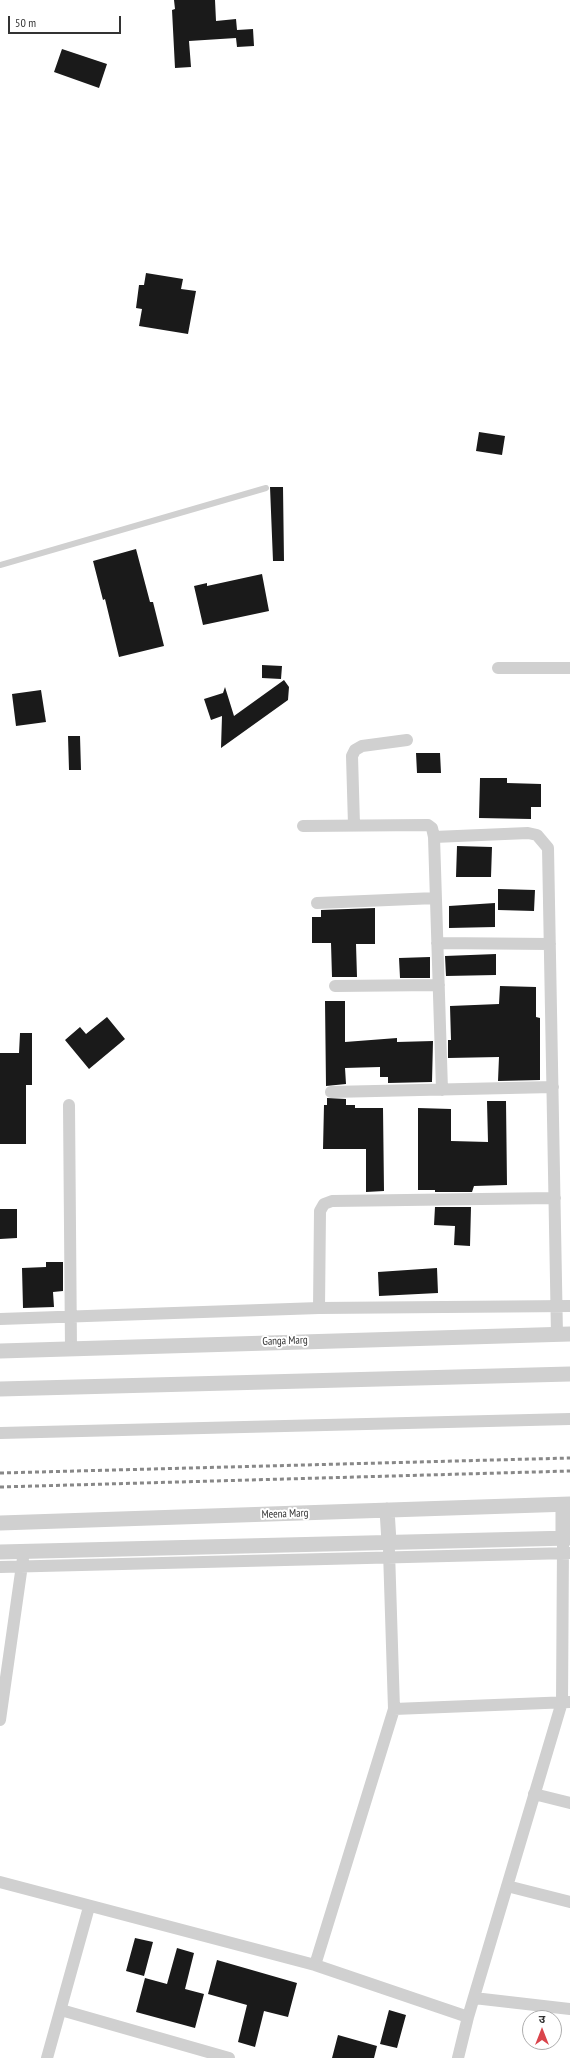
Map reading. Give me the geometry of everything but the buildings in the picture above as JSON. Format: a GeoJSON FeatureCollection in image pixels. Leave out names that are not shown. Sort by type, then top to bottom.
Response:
{"type":"FeatureCollection","features":[{"type":"Feature","properties":{"kind":"street"},"geometry":{"type":"LineString","coordinates":[[498,668],[570,668]]}},
{"type":"Feature","properties":{"kind":"street"},"geometry":{"type":"LineString","coordinates":[[354,825],[352,756],[355,750],[362,746],[407,740]]}},
{"type":"Feature","properties":{"kind":"street"},"geometry":{"type":"LineString","coordinates":[[303,826],[428,825],[432,828],[434,836],[442,1090]]}},
{"type":"Feature","properties":{"kind":"street"},"geometry":{"type":"LineString","coordinates":[[434,836],[528,833],[537,835],[544,841],[548,848],[557,1307],[564,1335]]}},
{"type":"Feature","properties":{"kind":"street"},"geometry":{"type":"LineString","coordinates":[[317,903],[436,898]]}},
{"type":"Feature","properties":{"kind":"street"},"geometry":{"type":"LineString","coordinates":[[437,943],[550,944]]}},
{"type":"Feature","properties":{"kind":"street"},"geometry":{"type":"LineString","coordinates":[[335,986],[439,985]]}},
{"type":"Feature","properties":{"kind":"street"},"geometry":{"type":"LineString","coordinates":[[331,1092],[553,1087]]}},
{"type":"Feature","properties":{"kind":"street"},"geometry":{"type":"LineString","coordinates":[[69,1106],[70,1349]]}},
{"type":"Feature","properties":{"kind":"street"},"geometry":{"type":"LineString","coordinates":[[319,1308],[320,1211],[324,1204],[332,1201],[555,1198]]}},
{"type":"Feature","properties":{"kind":"street"},"geometry":{"type":"LineString","coordinates":[[0,1319],[319,1308],[570,1306]]}},
{"type":"Feature","properties":{"kind":"street","name":"Ganga Marg"},"geometry":{"type":"LineString","coordinates":[[0,1351],[564,1335]]}},
{"type":"Feature","properties":{"kind":"street"},"geometry":{"type":"LineString","coordinates":[[0,1390],[570,1374]]}},
{"type":"Feature","properties":{"kind":"street"},"geometry":{"type":"LineString","coordinates":[[0,1433],[570,1419]]}},
{"type":"Feature","properties":{"kind":"street"},"geometry":{"type":"LineString","coordinates":[[458,2058],[468,2017],[534,1794],[566,1702],[566,1505]]}},
{"type":"Feature","properties":{"kind":"street","name":"Meena Marg"},"geometry":{"type":"LineString","coordinates":[[0,1523],[566,1505]]}},
{"type":"Feature","properties":{"kind":"street"},"geometry":{"type":"LineString","coordinates":[[315,1965],[394,1709],[389,1542],[386,1510]]}},
{"type":"Feature","properties":{"kind":"street"},"geometry":{"type":"LineString","coordinates":[[0,1552],[389,1542],[567,1546]]}},
{"type":"Feature","properties":{"kind":"street"},"geometry":{"type":"LineString","coordinates":[[0,1567],[389,1557],[567,1546]]}},
{"type":"Feature","properties":{"kind":"street"},"geometry":{"type":"LineString","coordinates":[[0,1720],[24,1551]]}},
{"type":"Feature","properties":{"kind":"street"},"geometry":{"type":"LineString","coordinates":[[394,1709],[566,1702]]}},
{"type":"Feature","properties":{"kind":"street"},"geometry":{"type":"LineString","coordinates":[[534,1794],[570,1803]]}},
{"type":"Feature","properties":{"kind":"street"},"geometry":{"type":"LineString","coordinates":[[0,1882],[89,1907],[315,1965],[468,2017]]}},
{"type":"Feature","properties":{"kind":"street"},"geometry":{"type":"LineString","coordinates":[[507,1886],[570,1902]]}},
{"type":"Feature","properties":{"kind":"street"},"geometry":{"type":"LineString","coordinates":[[47,2058],[89,1907]]}},
{"type":"Feature","properties":{"kind":"street"},"geometry":{"type":"LineString","coordinates":[[474,1998],[570,2009]]}},
{"type":"Feature","properties":{"kind":"street"},"geometry":{"type":"LineString","coordinates":[[61,2010],[229,2058]]}},
{"type":"Feature","properties":{"kind":"lane"},"geometry":{"type":"LineString","coordinates":[[0,565],[266,488]]}},
{"type":"Feature","properties":{"kind":"railway"},"geometry":{"type":"LineString","coordinates":[[0,1473],[570,1458]]}},
{"type":"Feature","properties":{"kind":"railway"},"geometry":{"type":"LineString","coordinates":[[0,1487],[570,1471]]}}]}
